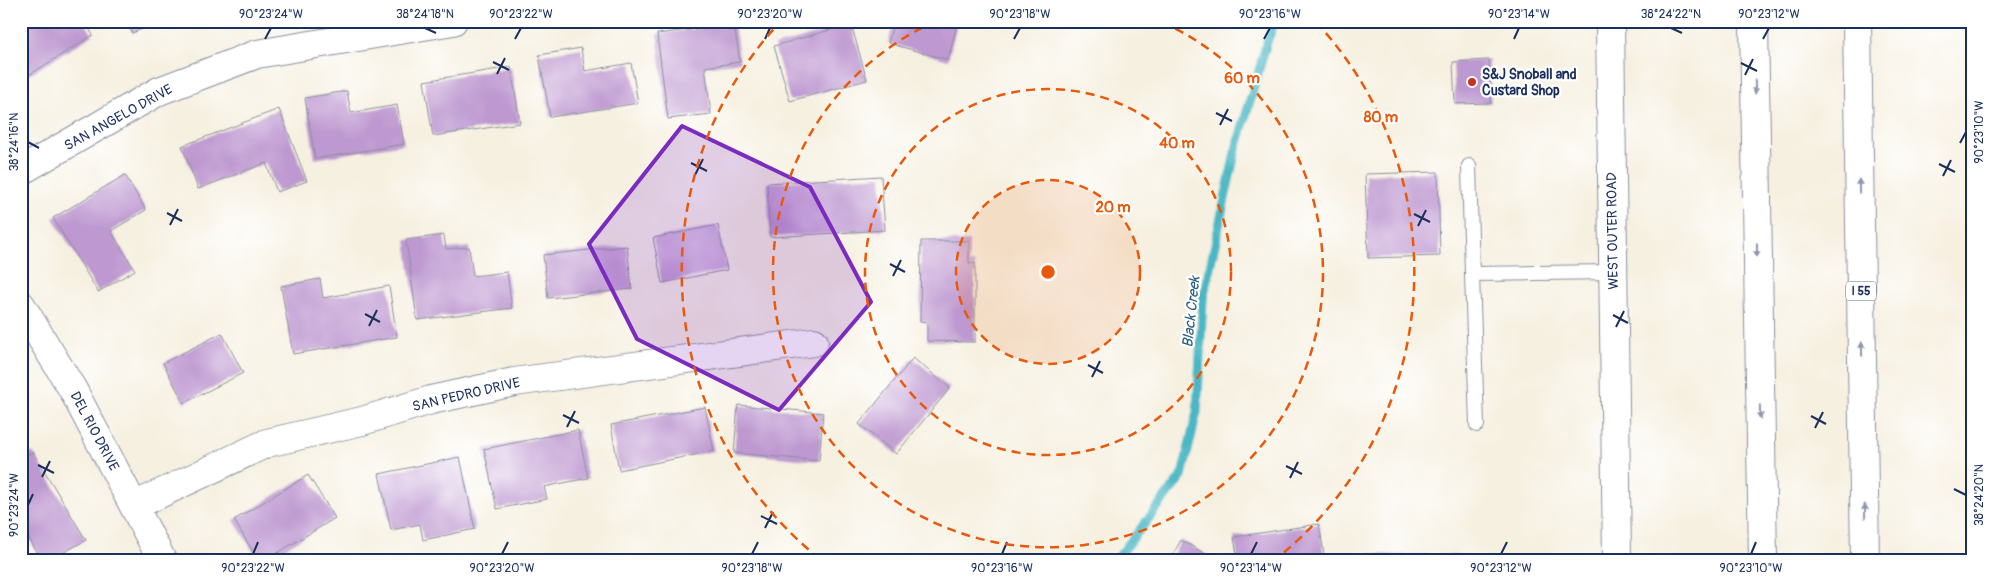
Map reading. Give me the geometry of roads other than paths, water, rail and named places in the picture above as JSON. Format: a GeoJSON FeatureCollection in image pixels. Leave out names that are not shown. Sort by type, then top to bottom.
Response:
{"type":"FeatureCollection","features":[{"type":"Feature","properties":{"kind":"main road","name":"SAN ANGELO DRIVE"},"geometry":{"type":"LineString","coordinates":[[21,171],[159,91],[257,54],[453,21]]}},
{"type":"Feature","properties":{"kind":"main road","name":"WEST OUTER ROAD"},"geometry":{"type":"LineString","coordinates":[[1610,21],[1617,560]]}},
{"type":"Feature","properties":{"kind":"main road"},"geometry":{"type":"LineString","coordinates":[[1754,21],[1763,560]]}},
{"type":"Feature","properties":{"kind":"main road","name":"I 55"},"geometry":{"type":"LineString","coordinates":[[1856,21],[1865,560]]}},
{"type":"Feature","properties":{"kind":"main road","name":"DEL RIO DRIVE"},"geometry":{"type":"LineString","coordinates":[[21,305],[74,390],[162,560]]}},
{"type":"Feature","properties":{"kind":"main road","name":"SAN PEDRO DRIVE"},"geometry":{"type":"LineString","coordinates":[[134,506],[266,444],[362,421],[431,400],[514,382],[814,342]]}},
{"type":"Feature","properties":{"kind":"lane"},"geometry":{"type":"LineString","coordinates":[[1469,166],[1477,426]]}},
{"type":"Feature","properties":{"kind":"lane"},"geometry":{"type":"LineString","coordinates":[[1472,274],[1613,272]]}},
{"type":"Feature","properties":{"kind":"waterway","name":"Black Creek"},"geometry":{"type":"LineString","coordinates":[[1116,560],[1182,476],[1197,412],[1203,299],[1235,153],[1267,42],[1275,21]]}},
{"type":"Feature","properties":{"kind":"place","name":"S&J Snoball and Custard Shop"},"geometry":{"type":"Point","coordinates":[1472,82]}}]}
